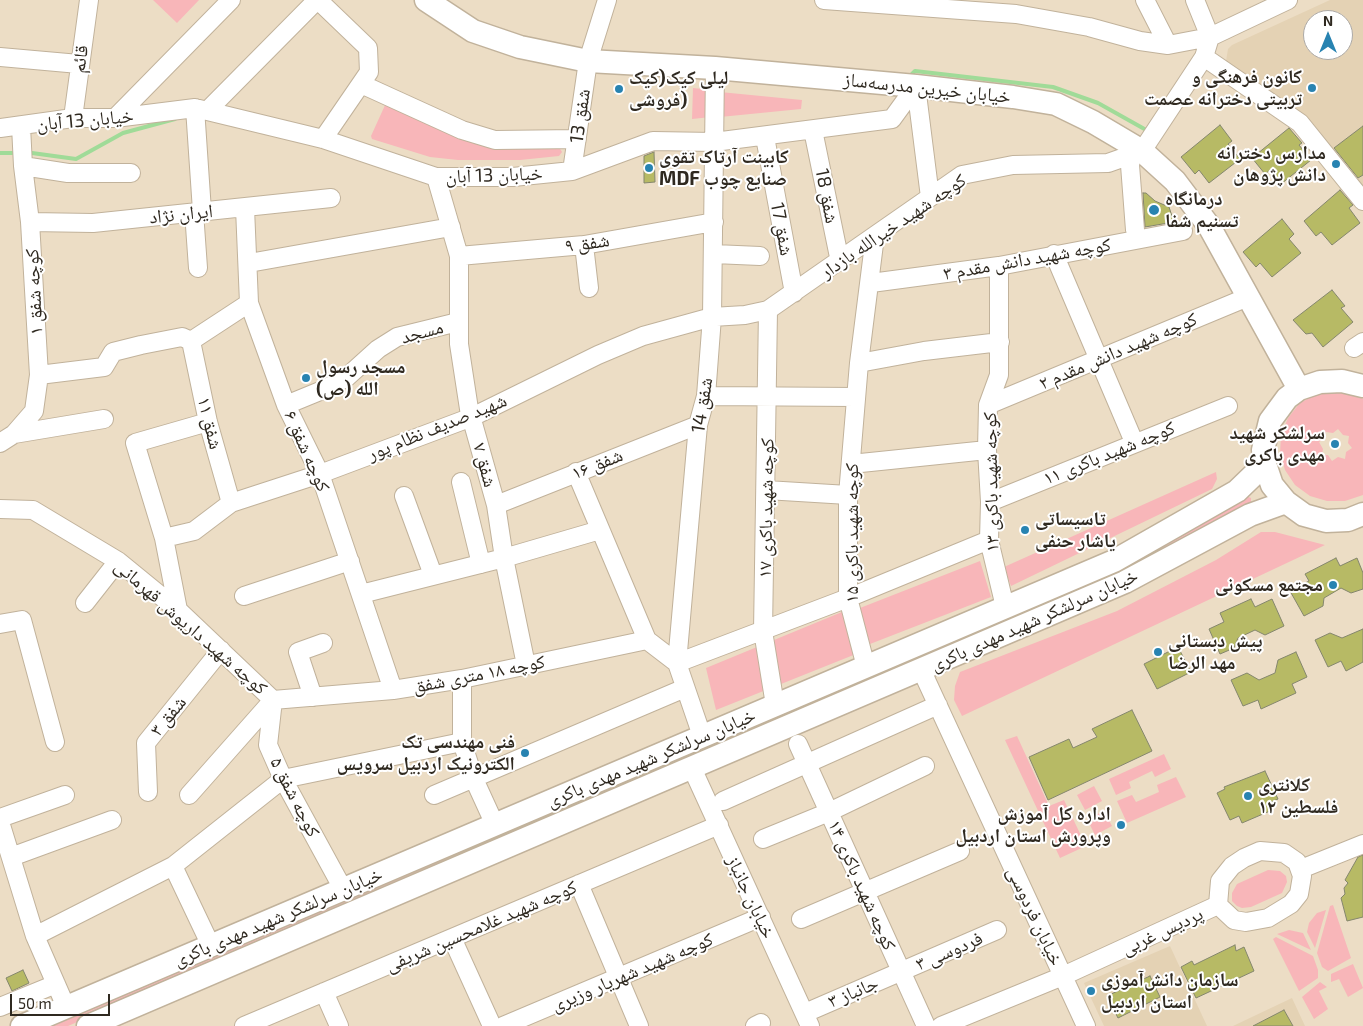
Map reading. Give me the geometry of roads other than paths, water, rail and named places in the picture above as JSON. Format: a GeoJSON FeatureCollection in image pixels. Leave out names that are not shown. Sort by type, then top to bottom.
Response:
{"type":"FeatureCollection","features":[{"type":"Feature","properties":{"kind":"main road","name":"خیابان خیرین مدرسه‌ساز"},"geometry":{"type":"LineString","coordinates":[[426,0],[473,31],[520,47],[588,61],[715,68],[916,86],[1056,104],[1093,122],[1176,181],[1209,226],[1299,389]]}},
{"type":"Feature","properties":{"kind":"main road"},"geometry":{"type":"LineString","coordinates":[[1362,517],[1326,521],[1304,515],[1286,502],[1272,485],[1264,464],[1263,450],[1270,421],[1287,398],[1299,389],[1320,382],[1342,381],[1363,386]]}},
{"type":"Feature","properties":{"kind":"main road","name":"خیابان سرلشکر شهید مهدی باکری"},"geometry":{"type":"LineString","coordinates":[[22,1026],[1114,561],[1237,491],[1264,464]]}},
{"type":"Feature","properties":{"kind":"main road","name":"خیابان سرلشکر شهید مهدی باکری"},"geometry":{"type":"LineString","coordinates":[[88,1026],[1125,582],[1250,515],[1286,502]]}},
{"type":"Feature","properties":{"kind":"main road"},"geometry":{"type":"LineString","coordinates":[[692,768],[702,736]]}},
{"type":"Feature","properties":{"kind":"street","name":"قائم"},"geometry":{"type":"LineString","coordinates":[[73,118],[89,0]]}},
{"type":"Feature","properties":{"kind":"street"},"geometry":{"type":"LineString","coordinates":[[115,118],[231,0]]}},
{"type":"Feature","properties":{"kind":"street"},"geometry":{"type":"LineString","coordinates":[[198,268],[201,110],[317,0],[368,48],[369,72],[323,139]]}},
{"type":"Feature","properties":{"kind":"street","name":"شفق 13"},"geometry":{"type":"LineString","coordinates":[[572,171],[588,61],[607,0]]}},
{"type":"Feature","properties":{"kind":"street"},"geometry":{"type":"LineString","coordinates":[[824,0],[902,2],[1016,14],[1089,27],[1140,42],[1168,45],[1210,37],[1288,0]]}},
{"type":"Feature","properties":{"kind":"street"},"geometry":{"type":"LineString","coordinates":[[1146,0],[1168,45]]}},
{"type":"Feature","properties":{"kind":"street"},"geometry":{"type":"LineString","coordinates":[[1135,230],[1130,165],[1204,57],[1210,37],[1195,0]]}},
{"type":"Feature","properties":{"kind":"street"},"geometry":{"type":"LineString","coordinates":[[0,57],[79,64]]}},
{"type":"Feature","properties":{"kind":"street"},"geometry":{"type":"LineString","coordinates":[[1204,57],[1300,123],[1363,201]]}},
{"type":"Feature","properties":{"kind":"street","name":"شفق 14"},"geometry":{"type":"LineString","coordinates":[[702,736],[677,662],[698,425],[706,396],[712,317],[715,68]]}},
{"type":"Feature","properties":{"kind":"street"},"geometry":{"type":"LineString","coordinates":[[361,84],[462,130],[495,140],[577,139]]}},
{"type":"Feature","properties":{"kind":"street"},"geometry":{"type":"LineString","coordinates":[[916,86],[930,197]]}},
{"type":"Feature","properties":{"kind":"street","name":"خیابان 13 آبان"},"geometry":{"type":"LineString","coordinates":[[0,128],[73,118],[115,118],[201,110],[323,139],[436,177],[513,177],[572,171],[653,141],[714,142],[765,137],[892,119],[916,86]]}},
{"type":"Feature","properties":{"kind":"street","name":"کوچه شفق ۱"},"geometry":{"type":"LineString","coordinates":[[7,438],[34,411],[39,375],[30,222],[23,166],[21,126]]}},
{"type":"Feature","properties":{"kind":"street","name":"شفق 18"},"geometry":{"type":"LineString","coordinates":[[813,130],[840,262]]}},
{"type":"Feature","properties":{"kind":"street","name":"شفق 17"},"geometry":{"type":"LineString","coordinates":[[765,137],[794,293]]}},
{"type":"Feature","properties":{"kind":"street","name":"کوچه شهید خیرالله بازدار"},"geometry":{"type":"LineString","coordinates":[[712,317],[745,315],[768,310],[840,262],[962,175],[1013,165],[1108,163],[1137,153]]}},
{"type":"Feature","properties":{"kind":"street"},"geometry":{"type":"LineString","coordinates":[[23,166],[68,173],[131,173]]}},
{"type":"Feature","properties":{"kind":"street","name":"شفق ۷"},"geometry":{"type":"LineString","coordinates":[[436,177],[459,256],[459,344],[472,417],[496,505],[504,558],[526,665]]}},
{"type":"Feature","properties":{"kind":"street","name":"ایران نژاد"},"geometry":{"type":"LineString","coordinates":[[30,222],[93,223],[331,198]]}},
{"type":"Feature","properties":{"kind":"street","name":"کوچه شفق ۶"},"geometry":{"type":"LineString","coordinates":[[245,208],[250,303],[286,405],[320,474],[393,690]]}},
{"type":"Feature","properties":{"kind":"street","name":"شفق ۹"},"geometry":{"type":"LineString","coordinates":[[459,256],[584,245],[714,222]]}},
{"type":"Feature","properties":{"kind":"street"},"geometry":{"type":"LineString","coordinates":[[249,263],[451,227]]}},
{"type":"Feature","properties":{"kind":"street","name":"کوچه شهید دانش مقدم ۳"},"geometry":{"type":"LineString","coordinates":[[870,283],[999,266],[1054,254],[1183,231]]}},
{"type":"Feature","properties":{"kind":"street","name":"کوچه شهید باکری ۱۵"},"geometry":{"type":"LineString","coordinates":[[866,667],[848,598],[848,495],[859,363],[876,236]]}},
{"type":"Feature","properties":{"kind":"street"},"geometry":{"type":"LineString","coordinates":[[584,245],[589,288]]}},
{"type":"Feature","properties":{"kind":"street"},"geometry":{"type":"LineString","coordinates":[[714,254],[760,256]]}},
{"type":"Feature","properties":{"kind":"street"},"geometry":{"type":"LineString","coordinates":[[1054,254],[1134,442]]}},
{"type":"Feature","properties":{"kind":"street","name":"کوچه شهید باکری ۱۳"},"geometry":{"type":"LineString","coordinates":[[999,266],[1000,342],[998,375],[988,405],[987,450],[990,502],[989,540],[1005,607]]}},
{"type":"Feature","properties":{"kind":"street","name":"کوچه شهید دانش مقدم ۲"},"geometry":{"type":"LineString","coordinates":[[988,405],[1248,297]]}},
{"type":"Feature","properties":{"kind":"street"},"geometry":{"type":"LineString","coordinates":[[39,375],[104,367],[113,352],[141,345],[182,337],[192,341],[250,303]]}},
{"type":"Feature","properties":{"kind":"street","name":"کوچه شهید باکری ۱۷"},"geometry":{"type":"LineString","coordinates":[[768,310],[763,631],[775,705]]}},
{"type":"Feature","properties":{"kind":"street","name":"شهید صدیف نظام پور"},"geometry":{"type":"LineString","coordinates":[[164,538],[194,531],[231,503],[320,474],[472,417],[644,336],[712,317]]}},
{"type":"Feature","properties":{"kind":"street","name":"مسجد"},"geometry":{"type":"LineString","coordinates":[[286,405],[325,389],[347,377],[378,349],[397,337],[458,322]]}},
{"type":"Feature","properties":{"kind":"street","name":"شفق ۱۱"},"geometry":{"type":"LineString","coordinates":[[192,341],[208,422],[231,503]]}},
{"type":"Feature","properties":{"kind":"street"},"geometry":{"type":"LineString","coordinates":[[859,363],[924,351],[1000,342]]}},
{"type":"Feature","properties":{"kind":"street"},"geometry":{"type":"LineString","coordinates":[[706,396],[856,397]]}},
{"type":"Feature","properties":{"kind":"street","name":"کوچه شهید باکری ۱۱"},"geometry":{"type":"LineString","coordinates":[[990,502],[1134,442],[1228,406]]}},
{"type":"Feature","properties":{"kind":"street"},"geometry":{"type":"LineString","coordinates":[[7,438],[104,419]]}},
{"type":"Feature","properties":{"kind":"street"},"geometry":{"type":"LineString","coordinates":[[178,610],[164,538],[135,443],[208,422]]}},
{"type":"Feature","properties":{"kind":"street","name":"شفق ۱۶"},"geometry":{"type":"LineString","coordinates":[[496,505],[698,425]]}},
{"type":"Feature","properties":{"kind":"street"},"geometry":{"type":"LineString","coordinates":[[851,464],[987,450]]}},
{"type":"Feature","properties":{"kind":"street"},"geometry":{"type":"LineString","coordinates":[[576,472],[647,640],[677,662],[848,598],[989,540]]}},
{"type":"Feature","properties":{"kind":"street"},"geometry":{"type":"LineString","coordinates":[[461,482],[481,564]]}},
{"type":"Feature","properties":{"kind":"street"},"geometry":{"type":"LineString","coordinates":[[766,490],[848,495]]}},
{"type":"Feature","properties":{"kind":"street"},"geometry":{"type":"LineString","coordinates":[[404,496],[433,575]]}},
{"type":"Feature","properties":{"kind":"street","name":"کوچه شهید داریوش قهرمانی"},"geometry":{"type":"LineString","coordinates":[[0,509],[33,510],[118,561],[178,610],[273,700]]}},
{"type":"Feature","properties":{"kind":"street"},"geometry":{"type":"LineString","coordinates":[[361,594],[504,558],[600,530]]}},
{"type":"Feature","properties":{"kind":"street"},"geometry":{"type":"LineString","coordinates":[[85,603],[118,561]]}},
{"type":"Feature","properties":{"kind":"street"},"geometry":{"type":"LineString","coordinates":[[244,596],[350,561]]}},
{"type":"Feature","properties":{"kind":"street"},"geometry":{"type":"LineString","coordinates":[[0,624],[22,620],[55,742]]}},
{"type":"Feature","properties":{"kind":"street","name":"کوچه ۱۸ متری شفق"},"geometry":{"type":"LineString","coordinates":[[273,700],[393,690],[462,679],[647,640]]}},
{"type":"Feature","properties":{"kind":"street"},"geometry":{"type":"LineString","coordinates":[[313,697],[298,652],[323,643]]}},
{"type":"Feature","properties":{"kind":"street","name":"شفق ۳"},"geometry":{"type":"LineString","coordinates":[[148,792],[146,743],[221,650]]}},
{"type":"Feature","properties":{"kind":"street","name":"خیابان فردوسی"},"geometry":{"type":"LineString","coordinates":[[921,669],[1086,1026]]}},
{"type":"Feature","properties":{"kind":"street"},"geometry":{"type":"LineString","coordinates":[[462,679],[462,742],[474,779],[495,825]]}},
{"type":"Feature","properties":{"kind":"street"},"geometry":{"type":"LineString","coordinates":[[434,795],[685,688]]}},
{"type":"Feature","properties":{"kind":"street"},"geometry":{"type":"LineString","coordinates":[[189,796],[273,700]]}},
{"type":"Feature","properties":{"kind":"street","name":"کوچه شفق ۵"},"geometry":{"type":"LineString","coordinates":[[273,700],[268,745],[283,778],[343,889]]}},
{"type":"Feature","properties":{"kind":"street"},"geometry":{"type":"LineString","coordinates":[[723,800],[938,705]]}},
{"type":"Feature","properties":{"kind":"street"},"geometry":{"type":"LineString","coordinates":[[35,936],[172,866],[283,778],[462,742]]}},
{"type":"Feature","properties":{"kind":"street","name":"کوچه شهید باکری ۱۴"},"geometry":{"type":"LineString","coordinates":[[798,744],[926,1026]]}},
{"type":"Feature","properties":{"kind":"street"},"geometry":{"type":"LineString","coordinates":[[763,840],[829,812],[925,766]]}},
{"type":"Feature","properties":{"kind":"street","name":"خیابان جانباز"},"geometry":{"type":"LineString","coordinates":[[692,768],[808,1020]]}},
{"type":"Feature","properties":{"kind":"street"},"geometry":{"type":"LineString","coordinates":[[0,818],[65,796]]}},
{"type":"Feature","properties":{"kind":"street"},"geometry":{"type":"LineString","coordinates":[[11,857],[112,820]]}},
{"type":"Feature","properties":{"kind":"street"},"geometry":{"type":"LineString","coordinates":[[0,822],[35,936],[66,1007]]}},
{"type":"Feature","properties":{"kind":"street","name":"کوچه شهید غلامحسین شریفی"},"geometry":{"type":"LineString","coordinates":[[244,1026],[718,826]]}},
{"type":"Feature","properties":{"kind":"street"},"geometry":{"type":"LineString","coordinates":[[1301,869],[1363,844]]}},
{"type":"Feature","properties":{"kind":"street"},"geometry":{"type":"LineString","coordinates":[[801,919],[960,851]]}},
{"type":"Feature","properties":{"kind":"street"},"geometry":{"type":"LineString","coordinates":[[1260,852],[1284,853],[1290,856],[1301,869],[1302,882],[1299,894],[1291,904],[1268,918],[1246,922],[1234,920],[1218,905],[1220,881],[1232,866],[1244,858],[1260,852]]}},
{"type":"Feature","properties":{"kind":"street"},"geometry":{"type":"LineString","coordinates":[[172,866],[211,946]]}},
{"type":"Feature","properties":{"kind":"street"},"geometry":{"type":"LineString","coordinates":[[579,884],[639,1026]]}},
{"type":"Feature","properties":{"kind":"street","name":"پردیس غربی"},"geometry":{"type":"LineString","coordinates":[[941,1026],[1063,976],[1218,905]]}},
{"type":"Feature","properties":{"kind":"street","name":"کوچه شهید شهریار وزیری"},"geometry":{"type":"LineString","coordinates":[[503,1026],[761,917]]}},
{"type":"Feature","properties":{"kind":"street","name":"فردوسی ۳"},"geometry":{"type":"LineString","coordinates":[[902,972],[997,930]]}},
{"type":"Feature","properties":{"kind":"street"},"geometry":{"type":"LineString","coordinates":[[452,938],[492,1026]]}},
{"type":"Feature","properties":{"kind":"street","name":"جانباز ۳"},"geometry":{"type":"LineString","coordinates":[[808,1020],[902,972]]}},
{"type":"Feature","properties":{"kind":"street"},"geometry":{"type":"LineString","coordinates":[[0,1007],[56,984]]}},
{"type":"Feature","properties":{"kind":"street"},"geometry":{"type":"LineString","coordinates":[[324,992],[338,1026]]}},
{"type":"Feature","properties":{"kind":"waterway"},"geometry":{"type":"LineString","coordinates":[[911,75],[915,71],[1053,87],[1098,103],[1148,131]]}},
{"type":"Feature","properties":{"kind":"waterway"},"geometry":{"type":"LineString","coordinates":[[32,153],[76,159],[123,133],[175,119]]}},
{"type":"Feature","properties":{"kind":"waterway"},"geometry":{"type":"LineString","coordinates":[[0,153],[12,153]]}},
{"type":"Feature","properties":{"kind":"place","name":"کانون فرهنگی و تربیتی دخترانه عصمت"},"geometry":{"type":"Point","coordinates":[1312,88]}},
{"type":"Feature","properties":{"kind":"place","name":"لیلی کیک(کیک فروشی)"},"geometry":{"type":"Point","coordinates":[619,89]}},
{"type":"Feature","properties":{"kind":"place","name":"مدارس دخترانه دانش پژوهان"},"geometry":{"type":"Point","coordinates":[1336,164]}},
{"type":"Feature","properties":{"kind":"place","name":"کابینت آرتاک تقوی MDF صنایع چوب"},"geometry":{"type":"Point","coordinates":[649,168]}},
{"type":"Feature","properties":{"kind":"place","name":"درمانگاه تسنیم شفا"},"geometry":{"type":"Point","coordinates":[1154,210]}},
{"type":"Feature","properties":{"kind":"place","name":"مسجد رسول الله (ص)"},"geometry":{"type":"Point","coordinates":[306,378]}},
{"type":"Feature","properties":{"kind":"place","name":"سرلشکر شهید مهدی باکری"},"geometry":{"type":"Point","coordinates":[1335,444]}},
{"type":"Feature","properties":{"kind":"place","name":"تاسیساتی یاشار حنفی"},"geometry":{"type":"Point","coordinates":[1025,530]}},
{"type":"Feature","properties":{"kind":"place","name":"مجتمع مسکونی"},"geometry":{"type":"Point","coordinates":[1333,585]}},
{"type":"Feature","properties":{"kind":"place","name":"پیش دبستانی مهد الرضا"},"geometry":{"type":"Point","coordinates":[1158,652]}},
{"type":"Feature","properties":{"kind":"place","name":"فنی مهندسی تک الکترونیک اردبیل سرویس"},"geometry":{"type":"Point","coordinates":[525,753]}},
{"type":"Feature","properties":{"kind":"place","name":"کلانتری ۱۲ فلسطین"},"geometry":{"type":"Point","coordinates":[1248,796]}},
{"type":"Feature","properties":{"kind":"place","name":"اداره کل آموزش وپرورش استان اردبیل"},"geometry":{"type":"Point","coordinates":[1121,825]}},
{"type":"Feature","properties":{"kind":"place","name":"سازمان دانش‌آموزی استان اردبیل"},"geometry":{"type":"Point","coordinates":[1091,991]}}]}
